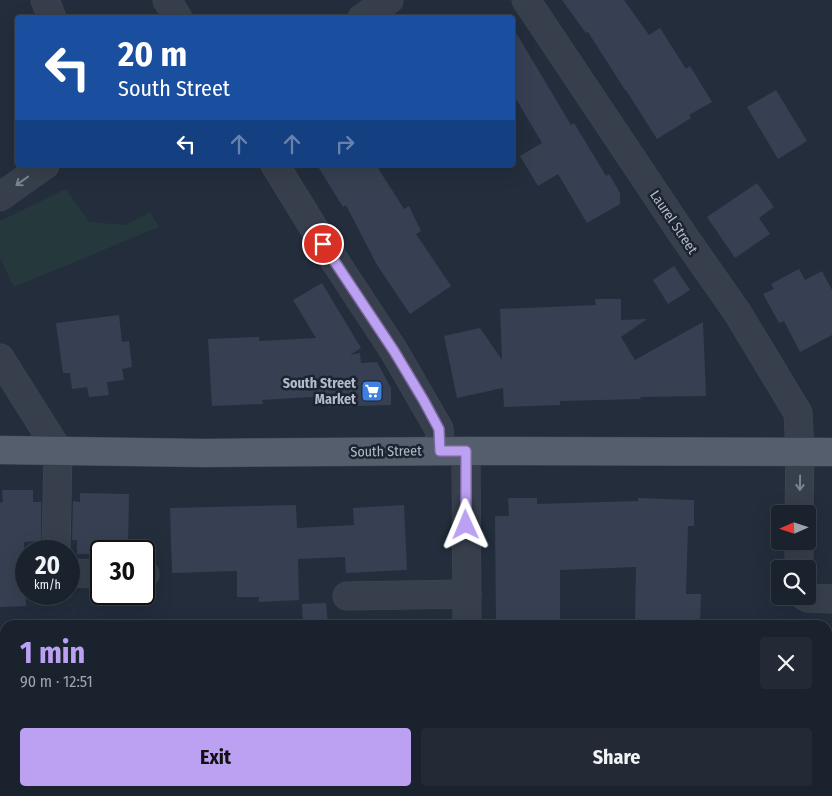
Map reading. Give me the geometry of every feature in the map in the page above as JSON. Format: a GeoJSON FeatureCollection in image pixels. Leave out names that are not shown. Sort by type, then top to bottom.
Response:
{"type":"FeatureCollection","features":[{"type":"Feature","properties":{"kind":"main road","name":"South Street"},"geometry":{"type":"LineString","coordinates":[[0,450],[204,453],[453,451],[832,452]]}},
{"type":"Feature","properties":{"kind":"street"},"geometry":{"type":"LineString","coordinates":[[45,0],[51,15]]}},
{"type":"Feature","properties":{"kind":"street"},"geometry":{"type":"LineString","coordinates":[[166,0],[176,15]]}},
{"type":"Feature","properties":{"kind":"street"},"geometry":{"type":"LineString","coordinates":[[366,15],[389,0]]}},
{"type":"Feature","properties":{"kind":"street","name":"Laurel Street"},"geometry":{"type":"LineString","coordinates":[[526,0],[683,236],[737,312],[798,413],[800,452],[799,505]]}},
{"type":"Feature","properties":{"kind":"street"},"geometry":{"type":"LineString","coordinates":[[0,197],[41,167]]}},
{"type":"Feature","properties":{"kind":"street"},"geometry":{"type":"LineString","coordinates":[[276,167],[323,244],[394,351],[453,451],[467,594],[467,620]]}},
{"type":"Feature","properties":{"kind":"street"},"geometry":{"type":"LineString","coordinates":[[0,358],[58,450],[56,540]]}},
{"type":"Feature","properties":{"kind":"street"},"geometry":{"type":"LineString","coordinates":[[347,596],[467,594]]}},
{"type":"Feature","properties":{"kind":"street"},"geometry":{"type":"LineString","coordinates":[[816,598],[832,598]]}},
{"type":"Feature","properties":{"kind":"green space"},"geometry":{"type":"Polygon","coordinates":[[[66,189],[89,222],[126,225],[150,212],[159,227],[14,287],[0,258],[0,221],[66,189]]]}},
{"type":"Feature","properties":{"kind":"building"},"geometry":{"type":"Polygon","coordinates":[[[562,0],[624,0],[649,35],[660,28],[686,69],[690,66],[712,102],[689,115],[691,118],[657,139],[588,32],[586,33],[562,0]]]}},
{"type":"Feature","properties":{"kind":"building"},"geometry":{"type":"Polygon","coordinates":[[[515,31],[571,125],[574,123],[606,176],[609,174],[620,193],[620,204],[587,223],[558,174],[538,186],[520,156],[542,143],[515,97],[515,31]]]}},
{"type":"Feature","properties":{"kind":"building"},"geometry":{"type":"Polygon","coordinates":[[[776,90],[807,141],[778,159],[747,107],[776,90]]]}},
{"type":"Feature","properties":{"kind":"building"},"geometry":{"type":"Polygon","coordinates":[[[318,167],[377,167],[404,209],[409,206],[421,231],[416,234],[451,286],[410,314],[377,265],[346,205],[343,207],[318,167]]]}},
{"type":"Feature","properties":{"kind":"building"},"geometry":{"type":"Polygon","coordinates":[[[757,183],[774,207],[759,218],[770,234],[735,258],[707,217],[757,183]]]}},
{"type":"Feature","properties":{"kind":"building"},"geometry":{"type":"Polygon","coordinates":[[[674,266],[690,290],[668,304],[653,280],[674,266]]]}},
{"type":"Feature","properties":{"kind":"building"},"geometry":{"type":"Polygon","coordinates":[[[799,269],[805,280],[822,271],[832,290],[832,335],[800,352],[784,321],[779,323],[763,294],[774,289],[771,284],[799,269]]]}},
{"type":"Feature","properties":{"kind":"building"},"geometry":{"type":"Polygon","coordinates":[[[322,283],[361,348],[350,355],[360,353],[361,363],[377,362],[391,388],[391,405],[328,407],[328,396],[262,400],[263,404],[212,406],[208,339],[259,337],[259,341],[316,338],[293,300],[322,283]]]}},
{"type":"Feature","properties":{"kind":"building"},"geometry":{"type":"Polygon","coordinates":[[[595,299],[621,299],[621,320],[647,319],[621,337],[635,360],[703,322],[706,396],[560,401],[560,405],[504,407],[503,388],[457,398],[444,336],[480,328],[502,360],[500,309],[596,305],[595,299]]]}},
{"type":"Feature","properties":{"kind":"building"},"geometry":{"type":"Polygon","coordinates":[[[119,315],[122,342],[129,341],[132,367],[122,369],[124,380],[107,382],[109,395],[89,397],[87,387],[72,389],[70,373],[63,373],[56,323],[119,315]]]}},
{"type":"Feature","properties":{"kind":"building"},"geometry":{"type":"Polygon","coordinates":[[[2,490],[33,490],[33,502],[41,502],[41,540],[15,540],[15,605],[26,606],[0,607],[0,503],[3,502],[2,490]]]}},
{"type":"Feature","properties":{"kind":"building"},"geometry":{"type":"Polygon","coordinates":[[[80,493],[129,494],[128,540],[90,540],[90,554],[80,554],[80,540],[72,540],[73,501],[80,502],[80,493]]]}},
{"type":"Feature","properties":{"kind":"building"},"geometry":{"type":"Polygon","coordinates":[[[508,498],[537,498],[537,504],[638,501],[638,498],[694,500],[694,526],[688,526],[686,594],[701,594],[700,620],[635,620],[636,567],[560,570],[560,620],[496,620],[495,516],[509,516],[508,498]]]}},
{"type":"Feature","properties":{"kind":"building"},"geometry":{"type":"Polygon","coordinates":[[[296,505],[297,528],[354,525],[353,508],[404,505],[407,570],[346,573],[345,557],[298,559],[299,600],[259,602],[259,597],[237,597],[237,571],[172,573],[170,508],[296,505]]]}},
{"type":"Feature","properties":{"kind":"building"},"geometry":{"type":"Polygon","coordinates":[[[326,603],[328,620],[303,620],[302,604],[326,603]]]}},
{"type":"Feature","properties":{"kind":"place","name":"South Street Market"},"geometry":{"type":"Point","coordinates":[372,391]}},
{"type":"Feature","properties":{"kind":"route"},"geometry":{"type":"LineString","coordinates":[[323,244],[394,351],[424,401],[439,429],[440,451],[466,451],[466,525]]}}]}
